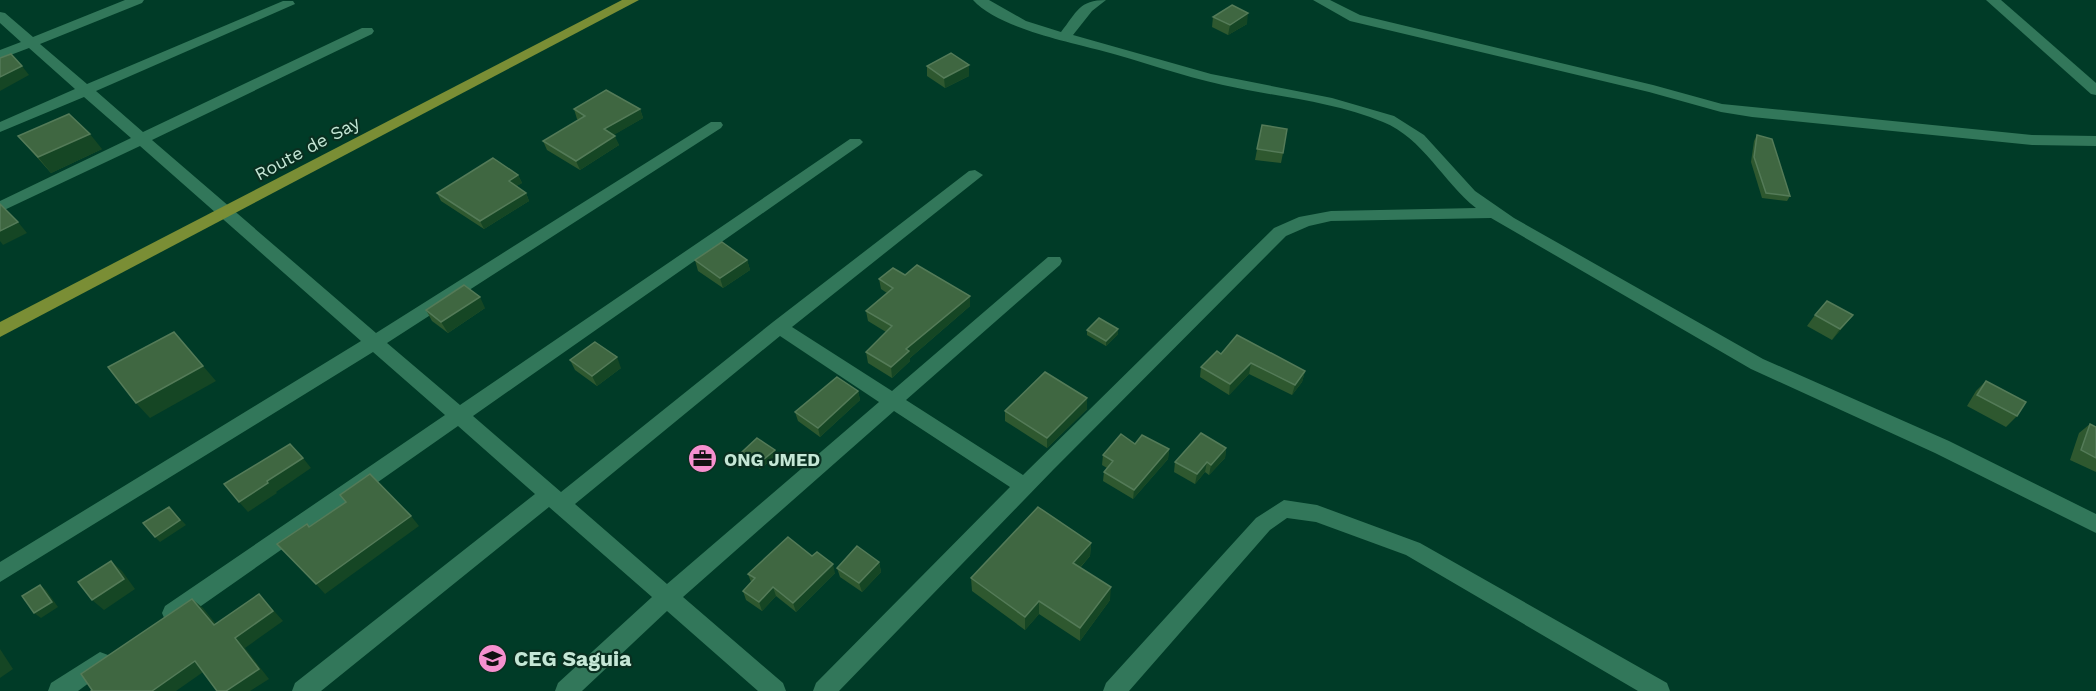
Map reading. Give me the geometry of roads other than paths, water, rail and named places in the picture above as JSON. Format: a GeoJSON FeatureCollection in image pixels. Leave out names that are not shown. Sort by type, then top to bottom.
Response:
{"type":"FeatureCollection","features":[{"type":"Feature","properties":{"kind":"main road","name":"Route de Say"},"geometry":{"type":"LineString","coordinates":[[0,330],[632,0]]}},
{"type":"Feature","properties":{"kind":"street"},"geometry":{"type":"LineString","coordinates":[[0,55],[137,0]]}},
{"type":"Feature","properties":{"kind":"street"},"geometry":{"type":"LineString","coordinates":[[980,0],[1026,25],[1064,37],[1233,83],[1276,89],[1388,119],[1408,128],[1421,138],[1459,185],[1494,213],[1757,364],[1942,447],[2096,524]]}},
{"type":"Feature","properties":{"kind":"street"},"geometry":{"type":"LineString","coordinates":[[1064,37],[1087,8],[1100,0]]}},
{"type":"Feature","properties":{"kind":"street"},"geometry":{"type":"LineString","coordinates":[[1320,0],[1355,18],[1653,89],[1721,108],[1862,126],[2032,140],[2096,141]]}},
{"type":"Feature","properties":{"kind":"street"},"geometry":{"type":"LineString","coordinates":[[1993,0],[2096,92]]}},
{"type":"Feature","properties":{"kind":"street"},"geometry":{"type":"LineString","coordinates":[[0,128],[288,4]]}},
{"type":"Feature","properties":{"kind":"street"},"geometry":{"type":"LineString","coordinates":[[0,16],[225,213],[376,341],[775,691]]}},
{"type":"Feature","properties":{"kind":"street"},"geometry":{"type":"LineString","coordinates":[[0,207],[367,31]]}},
{"type":"Feature","properties":{"kind":"street"},"geometry":{"type":"LineString","coordinates":[[0,573],[376,341],[716,125]]}},
{"type":"Feature","properties":{"kind":"street"},"geometry":{"type":"LineString","coordinates":[[157,624],[855,142]]}},
{"type":"Feature","properties":{"kind":"street"},"geometry":{"type":"LineString","coordinates":[[303,691],[975,175]]}},
{"type":"Feature","properties":{"kind":"street"},"geometry":{"type":"LineString","coordinates":[[824,691],[1024,486],[1280,232],[1305,221],[1330,216],[1494,213]]}},
{"type":"Feature","properties":{"kind":"street"},"geometry":{"type":"LineString","coordinates":[[566,691],[667,597],[1054,261]]}},
{"type":"Feature","properties":{"kind":"street"},"geometry":{"type":"LineString","coordinates":[[779,327],[1024,486]]}},
{"type":"Feature","properties":{"kind":"street"},"geometry":{"type":"LineString","coordinates":[[1114,691],[1263,524],[1284,509],[1317,514],[1413,549],[1659,691]]}},
{"type":"Feature","properties":{"kind":"street"},"geometry":{"type":"LineString","coordinates":[[59,691],[118,651]]}},
{"type":"Feature","properties":{"kind":"place","name":"ONG JMED"},"geometry":{"type":"Point","coordinates":[703,459]}},
{"type":"Feature","properties":{"kind":"place","name":"CEG Saguia"},"geometry":{"type":"Point","coordinates":[493,658]}}]}
